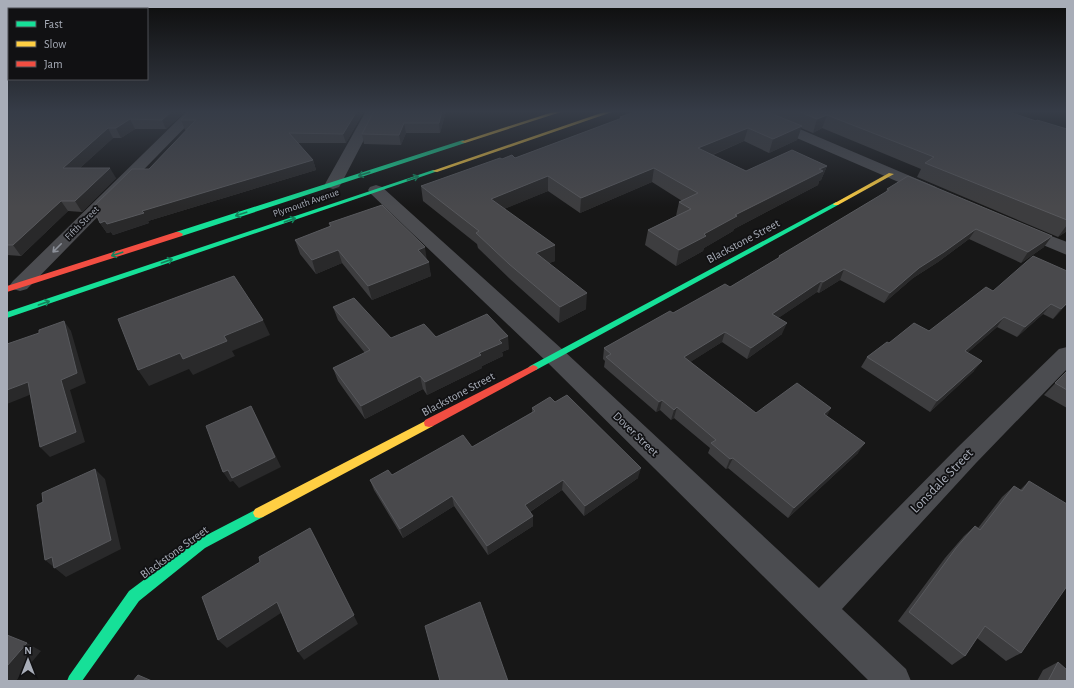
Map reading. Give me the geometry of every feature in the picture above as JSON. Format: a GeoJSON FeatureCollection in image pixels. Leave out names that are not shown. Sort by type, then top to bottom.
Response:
{"type":"FeatureCollection","features":[{"type":"Feature","properties":{"kind":"main road","name":"Plymouth Avenue"},"geometry":{"type":"LineString","coordinates":[[14,287],[460,143]]}},
{"type":"Feature","properties":{"kind":"main road","name":"Plymouth Avenue"},"geometry":{"type":"LineString","coordinates":[[7,315],[516,143]]}},
{"type":"Feature","properties":{"kind":"main road","name":"Blackstone Street"},"geometry":{"type":"LineString","coordinates":[[74,681],[134,596],[201,544],[555,356],[891,174]]}},
{"type":"Feature","properties":{"kind":"street","name":"Fifth Street"},"geometry":{"type":"LineString","coordinates":[[14,287],[161,143]]}},
{"type":"Feature","properties":{"kind":"street"},"geometry":{"type":"LineString","coordinates":[[333,184],[355,143]]}},
{"type":"Feature","properties":{"kind":"street"},"geometry":{"type":"LineString","coordinates":[[820,143],[942,196]]}},
{"type":"Feature","properties":{"kind":"street","name":"Dover Street"},"geometry":{"type":"LineString","coordinates":[[376,190],[555,356],[894,681]]}},
{"type":"Feature","properties":{"kind":"street"},"geometry":{"type":"LineString","coordinates":[[1008,224],[1067,249]]}},
{"type":"Feature","properties":{"kind":"street","name":"Lonsdale Street"},"geometry":{"type":"LineString","coordinates":[[820,610],[967,454],[1067,355]]}},
{"type":"Feature","properties":{"kind":"building"},"geometry":{"type":"Polygon","coordinates":[[[7,143],[91,143],[63,168],[110,168],[75,201],[61,201],[13,245],[7,245],[7,143]]]}},
{"type":"Feature","properties":{"kind":"building"},"geometry":{"type":"Polygon","coordinates":[[[174,143],[298,143],[313,160],[142,211],[144,213],[107,224],[105,221],[100,223],[93,207],[132,169],[149,169],[174,143]]]}},
{"type":"Feature","properties":{"kind":"building"},"geometry":{"type":"Polygon","coordinates":[[[555,143],[710,143],[698,148],[746,171],[792,150],[827,166],[819,169],[823,171],[735,215],[737,216],[704,234],[706,236],[679,250],[648,230],[691,209],[679,202],[698,193],[654,168],[581,198],[548,176],[491,199],[555,245],[536,253],[587,293],[560,307],[509,264],[476,233],[479,231],[421,186],[500,158],[502,159],[512,155],[515,158],[555,143]]]}},
{"type":"Feature","properties":{"kind":"building"},"geometry":{"type":"Polygon","coordinates":[[[899,143],[1067,143],[1067,220],[925,163],[934,157],[899,143]]]}},
{"type":"Feature","properties":{"kind":"building"},"geometry":{"type":"Polygon","coordinates":[[[908,176],[1052,236],[1028,252],[976,229],[919,268],[890,293],[844,269],[823,282],[821,281],[772,314],[787,323],[751,348],[725,332],[684,357],[756,413],[797,383],[831,408],[824,414],[865,443],[794,508],[733,458],[730,459],[711,443],[716,440],[677,407],[674,410],[662,400],[659,402],[606,357],[611,354],[604,348],[670,311],[673,313],[725,284],[730,287],[889,190],[887,189],[908,176]]]}},
{"type":"Feature","properties":{"kind":"building"},"geometry":{"type":"Polygon","coordinates":[[[382,205],[425,247],[418,250],[429,262],[368,286],[338,250],[312,260],[295,240],[331,226],[329,223],[382,205]]]}},
{"type":"Feature","properties":{"kind":"building"},"geometry":{"type":"Polygon","coordinates":[[[1033,256],[1067,271],[1067,303],[1061,309],[1051,304],[1025,327],[1004,317],[965,351],[982,361],[937,401],[867,357],[887,342],[889,343],[914,323],[929,331],[986,287],[993,291],[1033,256]]]}},
{"type":"Feature","properties":{"kind":"building"},"geometry":{"type":"Polygon","coordinates":[[[234,276],[263,320],[224,336],[227,341],[183,359],[180,353],[138,370],[118,319],[234,276]]]}},
{"type":"Feature","properties":{"kind":"building"},"geometry":{"type":"Polygon","coordinates":[[[354,298],[391,338],[424,324],[436,337],[487,314],[508,336],[499,340],[502,343],[479,353],[481,355],[425,382],[420,376],[361,406],[333,368],[370,350],[333,307],[354,298]]]}},
{"type":"Feature","properties":{"kind":"building"},"geometry":{"type":"Polygon","coordinates":[[[64,321],[77,373],[61,380],[76,432],[40,447],[28,382],[7,390],[7,344],[39,333],[39,330],[64,321]]]}},
{"type":"Feature","properties":{"kind":"building"},"geometry":{"type":"Polygon","coordinates":[[[1067,371],[1067,390],[1055,383],[1067,371]]]}},
{"type":"Feature","properties":{"kind":"building"},"geometry":{"type":"Polygon","coordinates":[[[567,395],[641,468],[585,506],[563,480],[525,505],[533,516],[487,546],[452,496],[400,529],[370,480],[388,470],[392,475],[463,435],[472,447],[535,411],[532,408],[550,397],[555,402],[567,395]]]}},
{"type":"Feature","properties":{"kind":"building"},"geometry":{"type":"Polygon","coordinates":[[[251,406],[275,457],[232,478],[228,470],[223,472],[206,426],[251,406]]]}},
{"type":"Feature","properties":{"kind":"building"},"geometry":{"type":"Polygon","coordinates":[[[95,469],[111,540],[54,568],[52,557],[45,560],[37,505],[43,502],[42,493],[95,469]]]}},
{"type":"Feature","properties":{"kind":"building"},"geometry":{"type":"Polygon","coordinates":[[[1029,481],[1067,504],[1067,586],[1021,653],[985,626],[965,656],[909,612],[956,548],[975,526],[980,530],[1014,486],[1022,491],[1029,481]]]}},
{"type":"Feature","properties":{"kind":"building"},"geometry":{"type":"Polygon","coordinates":[[[310,528],[354,615],[298,652],[277,602],[218,640],[202,597],[260,562],[259,557],[310,528]]]}},
{"type":"Feature","properties":{"kind":"building"},"geometry":{"type":"Polygon","coordinates":[[[480,602],[508,681],[440,681],[425,626],[480,602]]]}},
{"type":"Feature","properties":{"kind":"building"},"geometry":{"type":"Polygon","coordinates":[[[7,635],[27,643],[7,666],[7,635]]]}},
{"type":"Feature","properties":{"kind":"building"},"geometry":{"type":"Polygon","coordinates":[[[1058,662],[1067,670],[1067,681],[1048,681],[1058,662]]]}},
{"type":"Feature","properties":{"kind":"building"},"geometry":{"type":"Polygon","coordinates":[[[138,675],[152,681],[133,681],[138,675]]]}},
{"type":"Feature","properties":{"kind":"traffic: fast"},"geometry":{"type":"LineString","coordinates":[[179,234],[460,143]]}},
{"type":"Feature","properties":{"kind":"traffic: fast"},"geometry":{"type":"LineString","coordinates":[[7,315],[435,171]]}},
{"type":"Feature","properties":{"kind":"traffic: fast"},"geometry":{"type":"LineString","coordinates":[[533,368],[836,204]]}},
{"type":"Feature","properties":{"kind":"traffic: fast"},"geometry":{"type":"LineString","coordinates":[[74,681],[134,596],[201,544],[259,513]]}},
{"type":"Feature","properties":{"kind":"traffic: slow"},"geometry":{"type":"LineString","coordinates":[[435,171],[517,143]]}},
{"type":"Feature","properties":{"kind":"traffic: slow"},"geometry":{"type":"LineString","coordinates":[[836,204],[891,174]]}},
{"type":"Feature","properties":{"kind":"traffic: slow"},"geometry":{"type":"LineString","coordinates":[[259,513],[429,423]]}},
{"type":"Feature","properties":{"kind":"traffic: jam"},"geometry":{"type":"LineString","coordinates":[[7,289],[179,234]]}},
{"type":"Feature","properties":{"kind":"traffic: jam"},"geometry":{"type":"LineString","coordinates":[[429,423],[533,368]]}}]}
